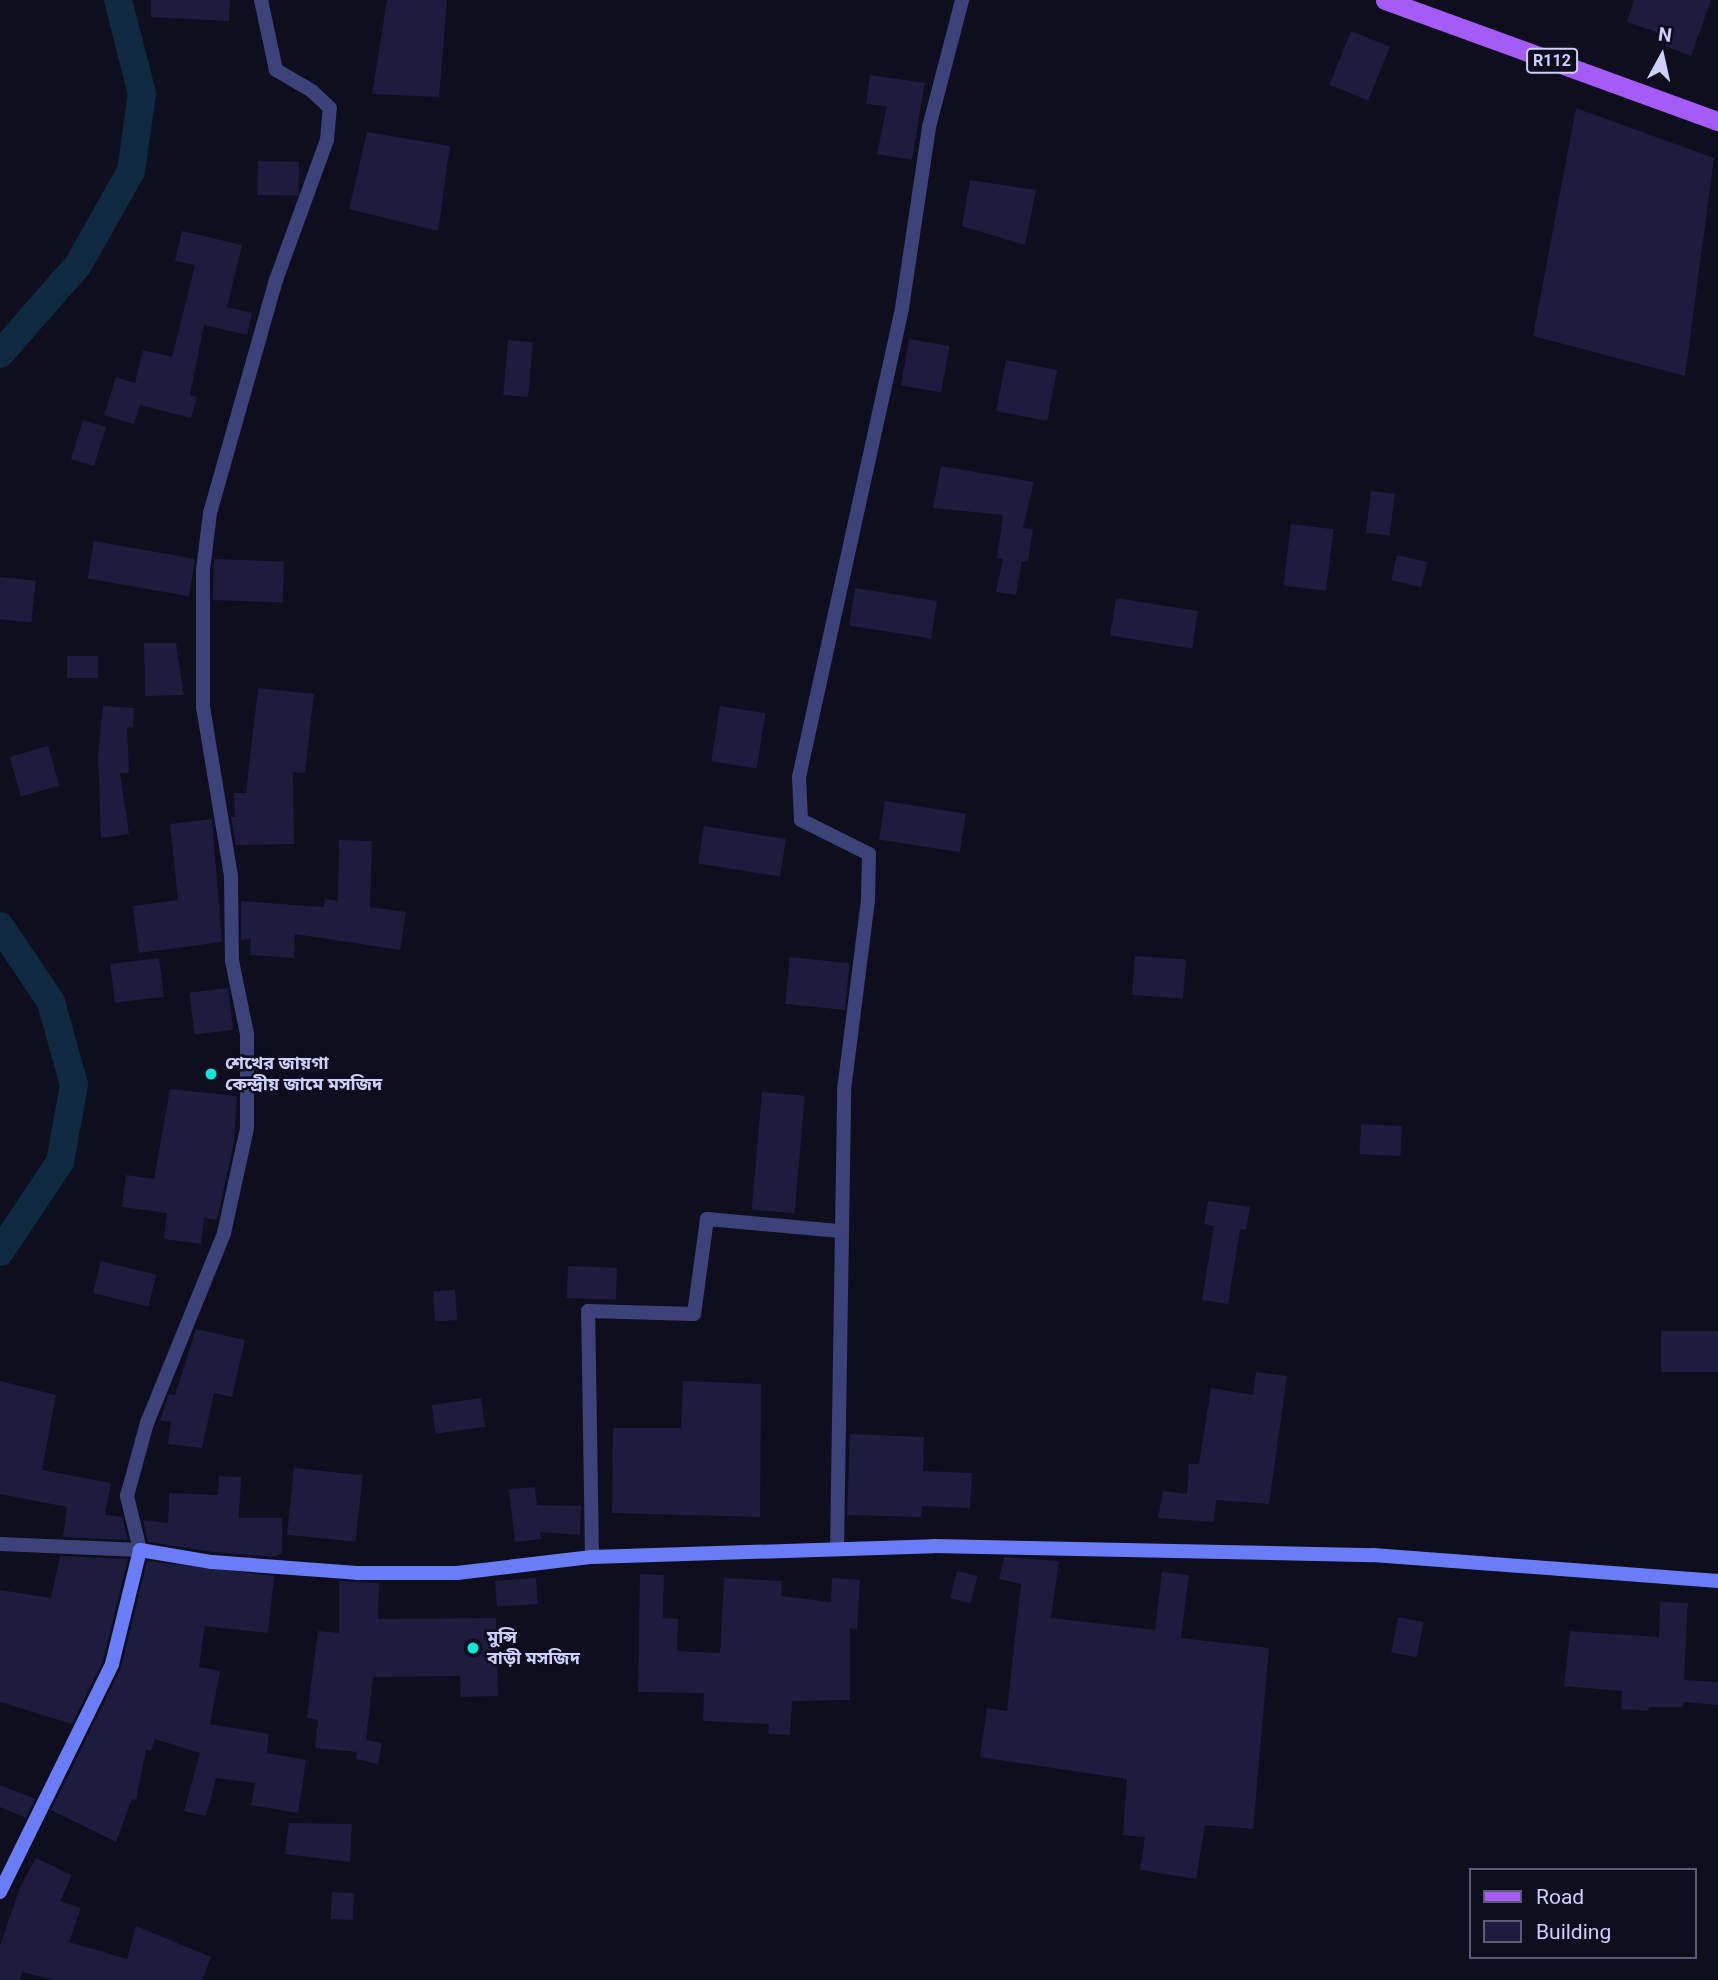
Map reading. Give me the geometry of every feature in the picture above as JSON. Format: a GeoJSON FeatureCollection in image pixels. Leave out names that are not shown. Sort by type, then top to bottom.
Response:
{"type":"FeatureCollection","features":[{"type":"Feature","properties":{"kind":"main road","name":"R112"},"geometry":{"type":"LineString","coordinates":[[1385,0],[1718,121]]}},
{"type":"Feature","properties":{"kind":"main road"},"geometry":{"type":"LineString","coordinates":[[0,1892],[112,1664],[140,1550],[212,1562],[357,1573],[457,1573],[592,1557],[934,1546],[1373,1555],[1718,1581]]}},
{"type":"Feature","properties":{"kind":"street"},"geometry":{"type":"LineString","coordinates":[[0,1545],[140,1550],[127,1496],[147,1423],[224,1233],[247,1128],[247,1034],[232,961],[231,876],[203,707],[203,570],[210,513],[276,280],[327,140],[330,108],[313,91],[276,70],[261,0]]}},
{"type":"Feature","properties":{"kind":"street"},"geometry":{"type":"LineString","coordinates":[[838,1549],[840,1231],[844,1090],[869,901],[869,854],[802,820],[799,777],[902,308],[929,127],[962,0]]}},
{"type":"Feature","properties":{"kind":"street"},"geometry":{"type":"LineString","coordinates":[[592,1557],[588,1311],[694,1314],[707,1219],[840,1231]]}},
{"type":"Feature","properties":{"kind":"building"},"geometry":{"type":"Polygon","coordinates":[[[151,0],[230,0],[229,21],[151,17],[151,0]]]}},
{"type":"Feature","properties":{"kind":"building"},"geometry":{"type":"Polygon","coordinates":[[[387,0],[447,0],[439,97],[372,94],[387,0]]]}},
{"type":"Feature","properties":{"kind":"building"},"geometry":{"type":"Polygon","coordinates":[[[1634,0],[1711,0],[1691,56],[1665,46],[1669,36],[1627,22],[1634,0]]]}},
{"type":"Feature","properties":{"kind":"building"},"geometry":{"type":"Polygon","coordinates":[[[1351,31],[1390,47],[1368,101],[1329,85],[1351,31]]]}},
{"type":"Feature","properties":{"kind":"building"},"geometry":{"type":"Polygon","coordinates":[[[870,75],[925,83],[912,160],[877,154],[887,106],[866,104],[870,75]]]}},
{"type":"Feature","properties":{"kind":"building"},"geometry":{"type":"Polygon","coordinates":[[[1576,108],[1714,158],[1685,376],[1533,336],[1576,108]]]}},
{"type":"Feature","properties":{"kind":"building"},"geometry":{"type":"Polygon","coordinates":[[[367,132],[450,146],[438,231],[349,209],[367,132]]]}},
{"type":"Feature","properties":{"kind":"building"},"geometry":{"type":"Polygon","coordinates":[[[258,161],[299,162],[298,196],[257,195],[258,161]]]}},
{"type":"Feature","properties":{"kind":"building"},"geometry":{"type":"Polygon","coordinates":[[[970,180],[1036,190],[1025,245],[962,226],[970,180]]]}},
{"type":"Feature","properties":{"kind":"building"},"geometry":{"type":"Polygon","coordinates":[[[182,231],[242,245],[227,307],[252,313],[247,335],[204,325],[190,395],[197,397],[191,418],[140,405],[134,424],[104,415],[116,377],[135,383],[143,350],[172,357],[195,265],[175,261],[182,231]]]}},
{"type":"Feature","properties":{"kind":"building"},"geometry":{"type":"Polygon","coordinates":[[[909,339],[949,346],[941,392],[901,385],[909,339]]]}},
{"type":"Feature","properties":{"kind":"building"},"geometry":{"type":"Polygon","coordinates":[[[508,340],[533,342],[528,397],[503,395],[508,340]]]}},
{"type":"Feature","properties":{"kind":"building"},"geometry":{"type":"Polygon","coordinates":[[[1006,360],[1057,370],[1047,421],[996,411],[1006,360]]]}},
{"type":"Feature","properties":{"kind":"building"},"geometry":{"type":"Polygon","coordinates":[[[83,420],[106,427],[94,466],[71,459],[83,420]]]}},
{"type":"Feature","properties":{"kind":"building"},"geometry":{"type":"Polygon","coordinates":[[[941,466],[1034,482],[1023,528],[1033,529],[1028,562],[1022,561],[1016,595],[996,592],[1003,559],[997,558],[1003,515],[933,508],[941,466]]]}},
{"type":"Feature","properties":{"kind":"building"},"geometry":{"type":"Polygon","coordinates":[[[1371,491],[1395,494],[1390,536],[1366,533],[1371,491]]]}},
{"type":"Feature","properties":{"kind":"building"},"geometry":{"type":"Polygon","coordinates":[[[1291,524],[1334,529],[1326,591],[1283,586],[1291,524]]]}},
{"type":"Feature","properties":{"kind":"building"},"geometry":{"type":"Polygon","coordinates":[[[94,541],[195,559],[189,596],[87,578],[94,541]]]}},
{"type":"Feature","properties":{"kind":"building"},"geometry":{"type":"Polygon","coordinates":[[[1397,555],[1427,562],[1421,587],[1391,580],[1397,555]]]}},
{"type":"Feature","properties":{"kind":"building"},"geometry":{"type":"Polygon","coordinates":[[[214,559],[284,561],[283,602],[213,600],[214,559]]]}},
{"type":"Feature","properties":{"kind":"building"},"geometry":{"type":"Polygon","coordinates":[[[0,577],[36,581],[31,623],[0,619],[0,577]]]}},
{"type":"Feature","properties":{"kind":"building"},"geometry":{"type":"Polygon","coordinates":[[[855,588],[937,601],[931,639],[849,626],[855,588]]]}},
{"type":"Feature","properties":{"kind":"building"},"geometry":{"type":"Polygon","coordinates":[[[1116,598],[1198,611],[1192,649],[1110,636],[1116,598]]]}},
{"type":"Feature","properties":{"kind":"building"},"geometry":{"type":"Polygon","coordinates":[[[144,643],[176,643],[184,695],[145,696],[144,643]]]}},
{"type":"Feature","properties":{"kind":"building"},"geometry":{"type":"Polygon","coordinates":[[[67,656],[98,656],[98,678],[67,678],[67,656]]]}},
{"type":"Feature","properties":{"kind":"building"},"geometry":{"type":"Polygon","coordinates":[[[258,688],[314,694],[305,773],[293,772],[294,844],[236,845],[231,817],[235,817],[234,793],[246,793],[258,688]]]}},
{"type":"Feature","properties":{"kind":"building"},"geometry":{"type":"Polygon","coordinates":[[[103,706],[134,708],[133,728],[127,727],[129,773],[120,773],[129,834],[101,838],[98,756],[103,706]]]}},
{"type":"Feature","properties":{"kind":"building"},"geometry":{"type":"Polygon","coordinates":[[[720,706],[765,713],[757,769],[711,761],[720,706]]]}},
{"type":"Feature","properties":{"kind":"building"},"geometry":{"type":"Polygon","coordinates":[[[48,746],[59,785],[21,796],[10,757],[48,746]]]}},
{"type":"Feature","properties":{"kind":"building"},"geometry":{"type":"Polygon","coordinates":[[[885,801],[966,814],[960,852],[879,840],[885,801]]]}},
{"type":"Feature","properties":{"kind":"building"},"geometry":{"type":"Polygon","coordinates":[[[212,819],[222,942],[139,953],[133,906],[178,900],[170,824],[212,819]]]}},
{"type":"Feature","properties":{"kind":"building"},"geometry":{"type":"Polygon","coordinates":[[[704,826],[786,839],[780,877],[698,864],[704,826]]]}},
{"type":"Feature","properties":{"kind":"building"},"geometry":{"type":"Polygon","coordinates":[[[339,840],[372,841],[370,907],[406,912],[400,950],[295,934],[294,958],[250,955],[251,939],[241,940],[241,901],[324,907],[325,899],[338,901],[339,840]]]}},
{"type":"Feature","properties":{"kind":"building"},"geometry":{"type":"Polygon","coordinates":[[[1135,956],[1186,960],[1183,998],[1132,995],[1135,956]]]}},
{"type":"Feature","properties":{"kind":"building"},"geometry":{"type":"Polygon","coordinates":[[[790,957],[850,963],[845,1010],[785,1004],[790,957]]]}},
{"type":"Feature","properties":{"kind":"building"},"geometry":{"type":"Polygon","coordinates":[[[159,958],[164,997],[115,1003],[110,964],[159,958]]]}},
{"type":"Feature","properties":{"kind":"building"},"geometry":{"type":"Polygon","coordinates":[[[228,988],[233,1030],[194,1034],[189,993],[228,988]]]}},
{"type":"Feature","properties":{"kind":"building"},"geometry":{"type":"Polygon","coordinates":[[[170,1089],[237,1096],[234,1142],[217,1220],[204,1218],[201,1244],[164,1239],[167,1213],[122,1207],[126,1175],[154,1179],[170,1089]]]}},
{"type":"Feature","properties":{"kind":"building"},"geometry":{"type":"Polygon","coordinates":[[[762,1092],[805,1096],[795,1213],[752,1210],[762,1092]]]}},
{"type":"Feature","properties":{"kind":"building"},"geometry":{"type":"Polygon","coordinates":[[[1361,1124],[1402,1126],[1400,1156],[1359,1154],[1361,1124]]]}},
{"type":"Feature","properties":{"kind":"building"},"geometry":{"type":"Polygon","coordinates":[[[1208,1201],[1250,1207],[1246,1230],[1240,1229],[1228,1304],[1202,1300],[1214,1226],[1204,1224],[1208,1201]]]}},
{"type":"Feature","properties":{"kind":"building"},"geometry":{"type":"Polygon","coordinates":[[[101,1261],[156,1275],[148,1307],[93,1293],[101,1261]]]}},
{"type":"Feature","properties":{"kind":"building"},"geometry":{"type":"Polygon","coordinates":[[[568,1266],[617,1268],[616,1300],[567,1298],[568,1266]]]}},
{"type":"Feature","properties":{"kind":"building"},"geometry":{"type":"Polygon","coordinates":[[[455,1290],[457,1320],[435,1321],[433,1292],[455,1290]]]}},
{"type":"Feature","properties":{"kind":"building"},"geometry":{"type":"Polygon","coordinates":[[[196,1329],[245,1340],[232,1397],[214,1393],[202,1448],[168,1444],[171,1422],[160,1420],[169,1394],[175,1395],[196,1329]]]}},
{"type":"Feature","properties":{"kind":"building"},"geometry":{"type":"Polygon","coordinates":[[[1661,1331],[1718,1331],[1718,1372],[1661,1372],[1661,1331]]]}},
{"type":"Feature","properties":{"kind":"building"},"geometry":{"type":"Polygon","coordinates":[[[1256,1372],[1287,1376],[1269,1504],[1216,1500],[1214,1522],[1158,1518],[1163,1491],[1187,1494],[1189,1464],[1199,1464],[1211,1388],[1253,1395],[1256,1372]]]}},
{"type":"Feature","properties":{"kind":"building"},"geometry":{"type":"Polygon","coordinates":[[[0,1381],[56,1395],[42,1470],[111,1483],[105,1515],[122,1517],[128,1540],[63,1537],[67,1507],[0,1494],[0,1381]]]}},
{"type":"Feature","properties":{"kind":"building"},"geometry":{"type":"Polygon","coordinates":[[[683,1381],[761,1384],[760,1517],[612,1513],[613,1428],[681,1428],[683,1381]]]}},
{"type":"Feature","properties":{"kind":"building"},"geometry":{"type":"Polygon","coordinates":[[[481,1398],[485,1427],[436,1434],[431,1405],[481,1398]]]}},
{"type":"Feature","properties":{"kind":"building"},"geometry":{"type":"Polygon","coordinates":[[[850,1434],[924,1437],[923,1471],[972,1473],[970,1508],[922,1506],[921,1517],[847,1515],[850,1434]]]}},
{"type":"Feature","properties":{"kind":"building"},"geometry":{"type":"Polygon","coordinates":[[[294,1468],[363,1475],[356,1542],[287,1535],[294,1468]]]}},
{"type":"Feature","properties":{"kind":"building"},"geometry":{"type":"Polygon","coordinates":[[[219,1476],[241,1477],[239,1518],[282,1518],[282,1553],[276,1557],[213,1552],[148,1542],[143,1520],[168,1523],[169,1493],[218,1495],[219,1476]]]}},
{"type":"Feature","properties":{"kind":"building"},"geometry":{"type":"Polygon","coordinates":[[[535,1487],[537,1505],[581,1506],[580,1535],[540,1532],[541,1539],[515,1542],[509,1489],[535,1487]]]}},
{"type":"Feature","properties":{"kind":"building"},"geometry":{"type":"Polygon","coordinates":[[[60,1556],[128,1559],[103,1661],[72,1724],[0,1702],[0,1590],[51,1598],[60,1556]]]}},
{"type":"Feature","properties":{"kind":"building"},"geometry":{"type":"Polygon","coordinates":[[[1004,1557],[1059,1561],[1051,1618],[1155,1630],[1162,1572],[1189,1575],[1181,1638],[1269,1648],[1253,1829],[1205,1825],[1196,1879],[1140,1870],[1145,1837],[1123,1835],[1127,1779],[980,1757],[987,1708],[1007,1711],[1021,1584],[999,1579],[1004,1557]]]}},
{"type":"Feature","properties":{"kind":"building"},"geometry":{"type":"Polygon","coordinates":[[[147,1561],[274,1576],[268,1633],[205,1626],[199,1667],[220,1671],[210,1724],[269,1734],[267,1753],[306,1760],[298,1813],[251,1805],[255,1783],[216,1778],[206,1816],[184,1811],[200,1753],[155,1739],[151,1751],[146,1750],[136,1800],[132,1799],[116,1842],[51,1810],[121,1668],[147,1561]]]}},
{"type":"Feature","properties":{"kind":"building"},"geometry":{"type":"Polygon","coordinates":[[[957,1571],[977,1576],[971,1603],[950,1598],[957,1571]]]}},
{"type":"Feature","properties":{"kind":"building"},"geometry":{"type":"Polygon","coordinates":[[[640,1574],[664,1575],[663,1618],[678,1619],[677,1651],[720,1653],[724,1578],[782,1581],[781,1596],[831,1602],[832,1578],[860,1580],[857,1629],[850,1628],[850,1700],[792,1701],[790,1735],[768,1734],[769,1724],[703,1721],[704,1693],[638,1692],[640,1574]]]}},
{"type":"Feature","properties":{"kind":"building"},"geometry":{"type":"Polygon","coordinates":[[[536,1578],[538,1604],[497,1607],[495,1581],[536,1578]]]}},
{"type":"Feature","properties":{"kind":"building"},"geometry":{"type":"Polygon","coordinates":[[[339,1581],[379,1583],[378,1619],[496,1618],[498,1696],[461,1697],[460,1676],[373,1677],[366,1740],[382,1743],[378,1764],[356,1759],[357,1752],[315,1748],[318,1720],[307,1718],[318,1631],[339,1633],[339,1581]]]}},
{"type":"Feature","properties":{"kind":"building"},"geometry":{"type":"Polygon","coordinates":[[[1660,1602],[1688,1603],[1684,1680],[1718,1682],[1718,1705],[1684,1702],[1683,1707],[1649,1707],[1648,1711],[1621,1709],[1622,1691],[1564,1686],[1570,1631],[1659,1637],[1660,1602]]]}},
{"type":"Feature","properties":{"kind":"building"},"geometry":{"type":"Polygon","coordinates":[[[1398,1617],[1424,1622],[1417,1657],[1391,1652],[1398,1617]]]}},
{"type":"Feature","properties":{"kind":"building"},"geometry":{"type":"Polygon","coordinates":[[[0,1785],[35,1799],[26,1818],[0,1807],[0,1785]]]}},
{"type":"Feature","properties":{"kind":"building"},"geometry":{"type":"Polygon","coordinates":[[[289,1823],[352,1824],[350,1862],[285,1854],[289,1823]]]}},
{"type":"Feature","properties":{"kind":"building"},"geometry":{"type":"Polygon","coordinates":[[[36,1858],[72,1875],[60,1901],[81,1908],[69,1942],[127,1959],[136,1926],[211,1957],[202,1980],[55,1980],[22,1972],[20,1980],[0,1980],[0,1946],[20,1887],[36,1858]]]}},
{"type":"Feature","properties":{"kind":"building"},"geometry":{"type":"Polygon","coordinates":[[[332,1892],[354,1893],[353,1920],[331,1919],[332,1892]]]}},
{"type":"Feature","properties":{"kind":"waterway"},"geometry":{"type":"LineString","coordinates":[[0,354],[78,265],[131,171],[142,94],[118,0]]}},
{"type":"Feature","properties":{"kind":"waterway"},"geometry":{"type":"LineString","coordinates":[[0,926],[51,1002],[74,1085],[60,1162],[0,1252]]}},
{"type":"Feature","properties":{"kind":"place","name":"শেখের জায়গা কেন্দ্রীয় জামে মসজিদ"},"geometry":{"type":"Point","coordinates":[211,1074]}},
{"type":"Feature","properties":{"kind":"place","name":"মুন্সি বাড়ী মসজিদ"},"geometry":{"type":"Point","coordinates":[473,1648]}}]}
